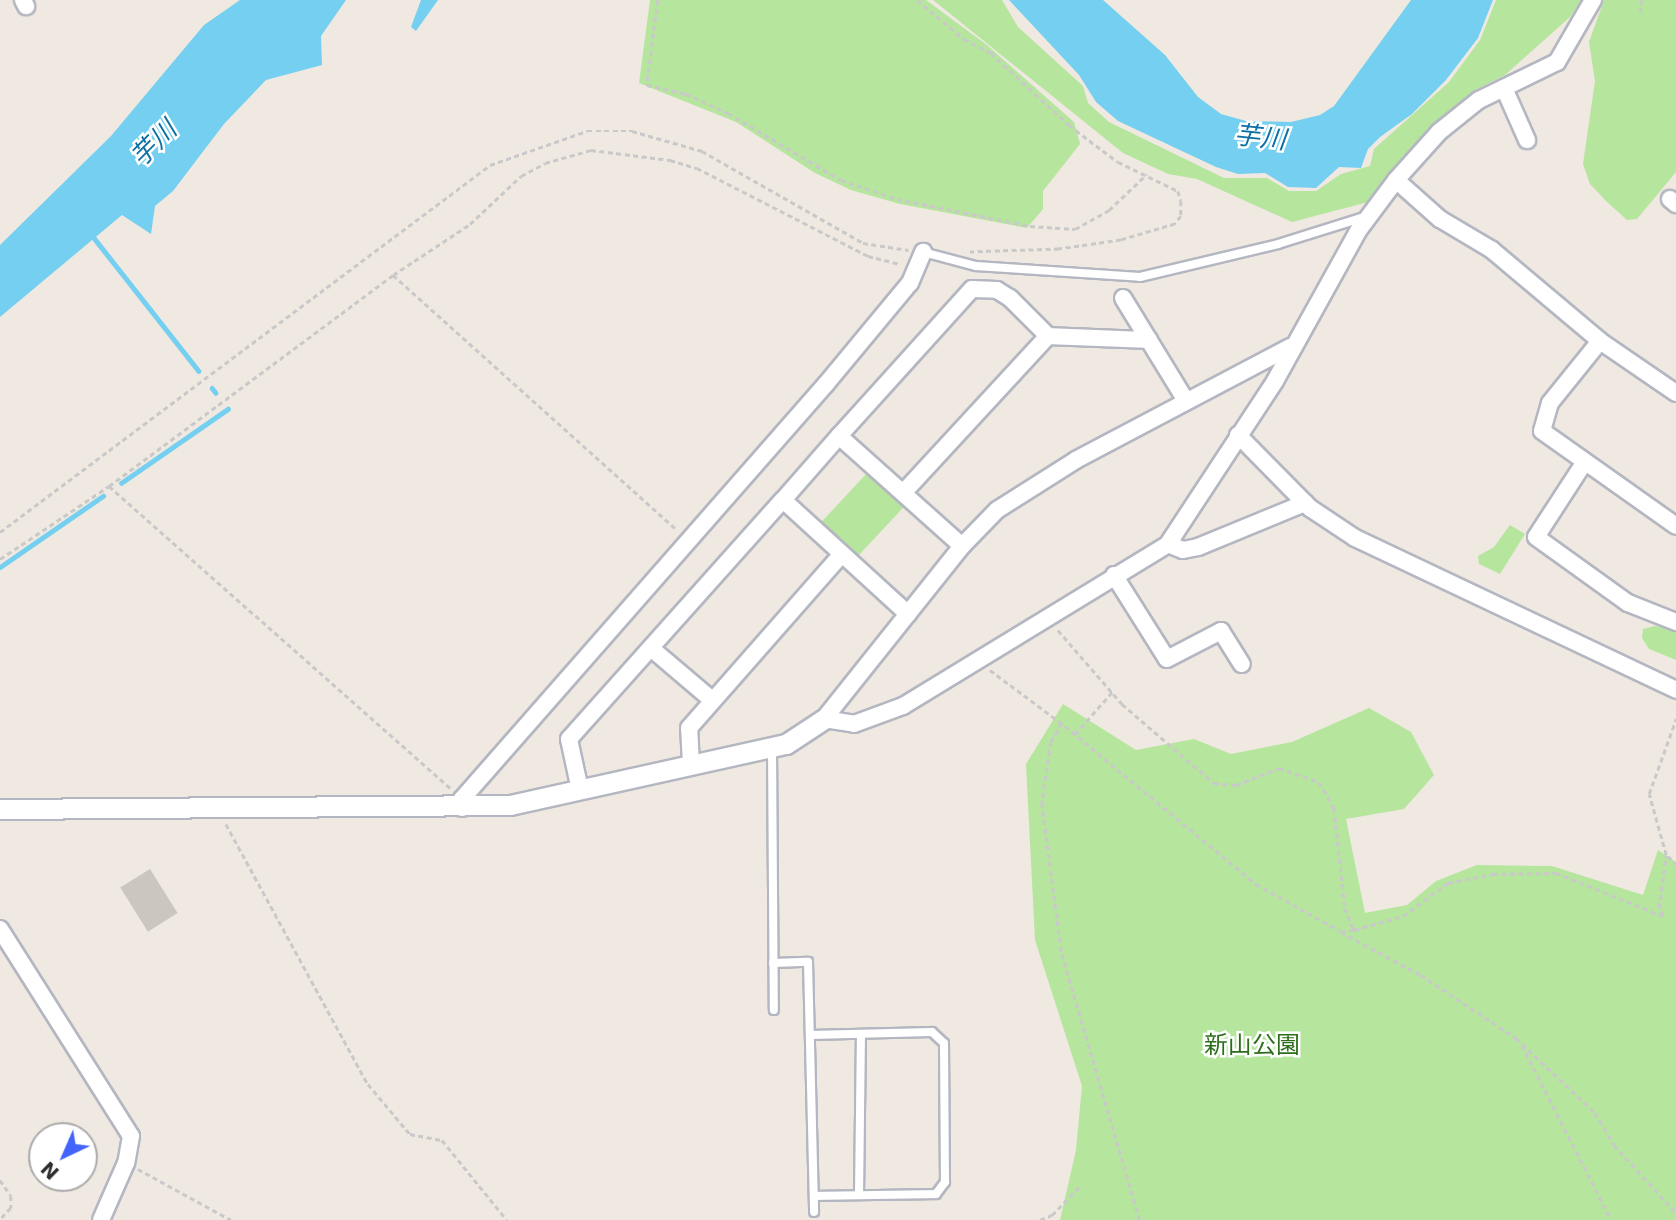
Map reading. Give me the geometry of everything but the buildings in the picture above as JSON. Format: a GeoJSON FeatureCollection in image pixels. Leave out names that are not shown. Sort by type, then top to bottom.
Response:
{"type":"FeatureCollection","features":[{"type":"Feature","properties":{"kind":"street"},"geometry":{"type":"LineString","coordinates":[[824,719],[854,724],[884,714],[941,687],[1046,617],[1168,544],[1275,381],[1290,347],[1371,215],[1396,180],[1439,132],[1479,100],[1557,61],[1593,0]]}},
{"type":"Feature","properties":{"kind":"street"},"geometry":{"type":"LineString","coordinates":[[1504,88],[1527,140]]}},
{"type":"Feature","properties":{"kind":"street"},"geometry":{"type":"LineString","coordinates":[[1396,180],[1440,219],[1492,250],[1562,304],[1601,341],[1676,393]]}},
{"type":"Feature","properties":{"kind":"street"},"geometry":{"type":"LineString","coordinates":[[462,803],[910,283],[923,252]]}},
{"type":"Feature","properties":{"kind":"street"},"geometry":{"type":"LineString","coordinates":[[580,790],[569,739],[972,289],[997,290],[1010,298],[1048,336],[1149,340]]}},
{"type":"Feature","properties":{"kind":"street"},"geometry":{"type":"LineString","coordinates":[[1123,298],[1186,401]]}},
{"type":"Feature","properties":{"kind":"street"},"geometry":{"type":"LineString","coordinates":[[903,493],[1048,336]]}},
{"type":"Feature","properties":{"kind":"street"},"geometry":{"type":"LineString","coordinates":[[1601,341],[1550,403],[1541,422],[1542,431],[1676,526]]}},
{"type":"Feature","properties":{"kind":"street"},"geometry":{"type":"LineString","coordinates":[[0,809],[218,809],[462,803],[510,805],[786,744],[824,719],[962,546],[1021,492],[1290,347]]}},
{"type":"Feature","properties":{"kind":"street"},"geometry":{"type":"LineString","coordinates":[[1238,435],[1305,503],[1355,538],[1676,690]]}},
{"type":"Feature","properties":{"kind":"street"},"geometry":{"type":"LineString","coordinates":[[839,436],[962,546]]}},
{"type":"Feature","properties":{"kind":"street"},"geometry":{"type":"LineString","coordinates":[[1584,463],[1536,537],[1628,603],[1676,622]]}},
{"type":"Feature","properties":{"kind":"street"},"geometry":{"type":"LineString","coordinates":[[783,500],[908,614]]}},
{"type":"Feature","properties":{"kind":"street"},"geometry":{"type":"LineString","coordinates":[[1168,544],[1183,550],[1198,547],[1305,503]]}},
{"type":"Feature","properties":{"kind":"street"},"geometry":{"type":"LineString","coordinates":[[691,764],[689,728],[841,555]]}},
{"type":"Feature","properties":{"kind":"street"},"geometry":{"type":"LineString","coordinates":[[1114,575],[1167,659],[1221,631],[1242,664]]}},
{"type":"Feature","properties":{"kind":"street"},"geometry":{"type":"LineString","coordinates":[[652,649],[712,700]]}},
{"type":"Feature","properties":{"kind":"street"},"geometry":{"type":"LineString","coordinates":[[0,929],[131,1136],[126,1163],[101,1220]]}},
{"type":"Feature","properties":{"kind":"lane"},"geometry":{"type":"LineString","coordinates":[[923,252],[976,266],[1140,277],[1278,244],[1371,215]]}},
{"type":"Feature","properties":{"kind":"lane"},"geometry":{"type":"LineString","coordinates":[[772,748],[774,1010]]}},
{"type":"Feature","properties":{"kind":"lane"},"geometry":{"type":"LineString","coordinates":[[773,963],[808,962],[814,1212]]}},
{"type":"Feature","properties":{"kind":"lane"},"geometry":{"type":"LineString","coordinates":[[810,1035],[932,1032],[944,1044],[944,1182],[936,1194],[814,1196]]}},
{"type":"Feature","properties":{"kind":"lane"},"geometry":{"type":"LineString","coordinates":[[859,1195],[861,1034]]}},
{"type":"Feature","properties":{"kind":"path"},"geometry":{"type":"LineString","coordinates":[[658,0],[648,85],[686,94],[728,113],[841,180],[897,199],[1030,226],[1075,229],[1109,210],[1147,174]]}},
{"type":"Feature","properties":{"kind":"path"},"geometry":{"type":"LineString","coordinates":[[917,0],[964,39],[991,53],[1079,132],[1118,162],[1178,191],[1181,216],[1175,224],[1121,240],[1059,249],[962,252]]}},
{"type":"Feature","properties":{"kind":"path"},"geometry":{"type":"LineString","coordinates":[[1640,13],[1641,0]]}},
{"type":"Feature","properties":{"kind":"path"},"geometry":{"type":"LineString","coordinates":[[0,532],[490,165],[587,131],[632,131],[702,151],[863,243],[923,252]]}},
{"type":"Feature","properties":{"kind":"path"},"geometry":{"type":"LineString","coordinates":[[0,559],[109,486],[393,275],[470,224],[521,176],[545,163],[591,150],[624,152],[698,168],[868,256],[904,265],[923,252]]}},
{"type":"Feature","properties":{"kind":"path"},"geometry":{"type":"LineString","coordinates":[[393,275],[688,539]]}},
{"type":"Feature","properties":{"kind":"path"},"geometry":{"type":"LineString","coordinates":[[109,486],[462,803]]}},
{"type":"Feature","properties":{"kind":"path"},"geometry":{"type":"LineString","coordinates":[[1046,617],[1112,692],[1214,783],[1236,785],[1279,768],[1319,782],[1334,808],[1345,908],[1354,930]]}},
{"type":"Feature","properties":{"kind":"path"},"geometry":{"type":"LineString","coordinates":[[982,659],[1002,681],[1062,723],[1256,884],[1421,975],[1521,1042],[1595,1113],[1614,1145],[1676,1213]]}},
{"type":"Feature","properties":{"kind":"path"},"geometry":{"type":"LineString","coordinates":[[1075,734],[1112,692]]}},
{"type":"Feature","properties":{"kind":"path"},"geometry":{"type":"LineString","coordinates":[[1341,932],[1404,916],[1448,883],[1493,874],[1556,873],[1663,916],[1659,908],[1666,853],[1649,794],[1676,719]]}},
{"type":"Feature","properties":{"kind":"path"},"geometry":{"type":"LineString","coordinates":[[1062,723],[1051,742],[1042,803],[1062,954],[1140,1220]]}},
{"type":"Feature","properties":{"kind":"path"},"geometry":{"type":"LineString","coordinates":[[218,809],[368,1084],[410,1134],[442,1140],[507,1220]]}},
{"type":"Feature","properties":{"kind":"path"},"geometry":{"type":"LineString","coordinates":[[1666,853],[1676,864]]}},
{"type":"Feature","properties":{"kind":"path"},"geometry":{"type":"LineString","coordinates":[[1521,1042],[1611,1220]]}},
{"type":"Feature","properties":{"kind":"path"},"geometry":{"type":"LineString","coordinates":[[126,1163],[230,1220]]}},
{"type":"Feature","properties":{"kind":"path"},"geometry":{"type":"LineString","coordinates":[[0,1180],[11,1196],[11,1208],[0,1220]]}},
{"type":"Feature","properties":{"kind":"path"},"geometry":{"type":"LineString","coordinates":[[1040,1220],[1052,1215],[1080,1186]]}},
{"type":"Feature","properties":{"kind":"green space"},"geometry":{"type":"Polygon","coordinates":[[[650,0],[926,0],[987,45],[1074,122],[1080,144],[1043,191],[1043,209],[1027,228],[900,204],[851,190],[815,173],[736,122],[639,83],[650,0]]]}},
{"type":"Feature","properties":{"kind":"green space"},"geometry":{"type":"Polygon","coordinates":[[[933,0],[1002,0],[1018,27],[1083,86],[1088,103],[1109,122],[1224,178],[1267,178],[1289,191],[1316,191],[1341,174],[1370,166],[1374,149],[1449,82],[1480,40],[1496,0],[1581,0],[1570,17],[1505,75],[1475,90],[1452,109],[1416,145],[1372,201],[1292,222],[1197,179],[1168,174],[1123,153],[933,0]]]}},
{"type":"Feature","properties":{"kind":"green space"},"geometry":{"type":"Polygon","coordinates":[[[1604,0],[1676,0],[1676,172],[1637,219],[1627,220],[1606,201],[1590,184],[1583,164],[1595,81],[1589,42],[1604,0]]]}},
{"type":"Feature","properties":{"kind":"green space"},"geometry":{"type":"Polygon","coordinates":[[[869,471],[906,505],[859,556],[822,521],[869,471]]]}},
{"type":"Feature","properties":{"kind":"green space"},"geometry":{"type":"Polygon","coordinates":[[[1510,525],[1525,534],[1500,574],[1479,564],[1478,556],[1494,547],[1510,525]]]}},
{"type":"Feature","properties":{"kind":"green space"},"geometry":{"type":"Polygon","coordinates":[[[1655,626],[1676,630],[1676,660],[1649,649],[1642,638],[1643,629],[1655,626]]]}},
{"type":"Feature","properties":{"kind":"green space","name":"新山公園"},"geometry":{"type":"Polygon","coordinates":[[[1063,704],[1136,750],[1194,739],[1231,754],[1292,742],[1369,708],[1411,732],[1434,775],[1404,809],[1346,819],[1365,913],[1407,905],[1436,881],[1477,865],[1552,866],[1643,895],[1658,850],[1676,862],[1676,1220],[1060,1220],[1076,1150],[1082,1086],[1035,940],[1026,764],[1063,704]]]}},
{"type":"Feature","properties":{"kind":"water","name":"芋川"},"geometry":{"type":"Polygon","coordinates":[[[240,0],[346,0],[321,36],[322,65],[266,80],[224,124],[173,191],[155,206],[151,234],[122,215],[0,317],[0,245],[111,136],[204,25],[240,0]]]}},
{"type":"Feature","properties":{"kind":"water"},"geometry":{"type":"Polygon","coordinates":[[[421,0],[438,0],[416,31],[411,27],[421,0]]]}},
{"type":"Feature","properties":{"kind":"water","name":"芋川"},"geometry":{"type":"Polygon","coordinates":[[[1009,0],[1103,0],[1165,55],[1198,97],[1221,114],[1246,121],[1291,122],[1320,115],[1334,106],[1411,0],[1493,0],[1478,38],[1446,80],[1412,114],[1368,149],[1361,168],[1339,167],[1316,188],[1288,187],[1265,173],[1238,174],[1216,167],[1118,121],[1096,102],[1079,75],[1009,0]]]}},
{"type":"Feature","properties":{"kind":"waterway"},"geometry":{"type":"LineString","coordinates":[[91,234],[199,371]]}},
{"type":"Feature","properties":{"kind":"waterway"},"geometry":{"type":"LineString","coordinates":[[212,388],[216,393]]}},
{"type":"Feature","properties":{"kind":"waterway"},"geometry":{"type":"LineString","coordinates":[[121,483],[228,409]]}},
{"type":"Feature","properties":{"kind":"waterway"},"geometry":{"type":"LineString","coordinates":[[0,567],[103,496]]}}]}
